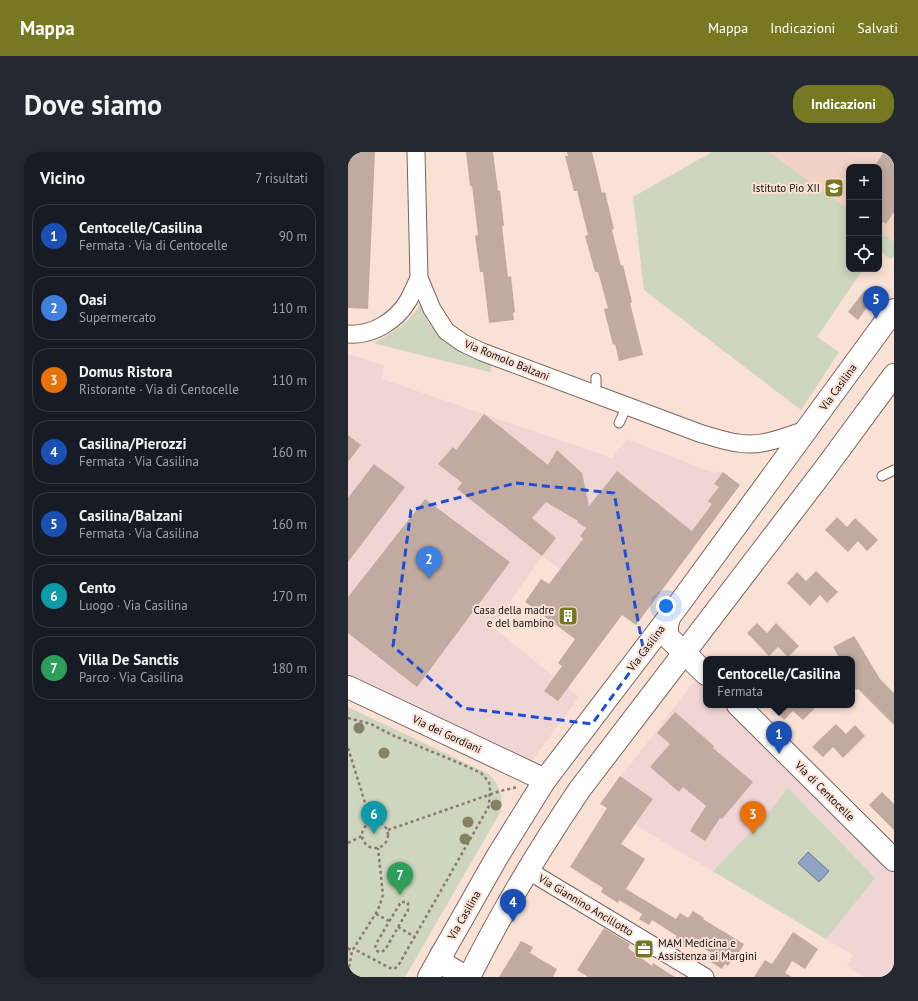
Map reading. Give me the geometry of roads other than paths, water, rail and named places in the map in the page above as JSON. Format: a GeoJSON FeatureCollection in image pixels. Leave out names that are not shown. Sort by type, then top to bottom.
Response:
{"type":"FeatureCollection","features":[{"type":"Feature","properties":{"kind":"main road","name":"Via Casilina"},"geometry":{"type":"LineString","coordinates":[[429,977],[496,857],[545,780],[670,615],[894,310]]}},
{"type":"Feature","properties":{"kind":"main road"},"geometry":{"type":"LineString","coordinates":[[469,977],[528,871],[580,789],[819,476],[894,375]]}},
{"type":"Feature","properties":{"kind":"main road"},"geometry":{"type":"LineString","coordinates":[[670,615],[667,625],[667,636],[703,671]]}},
{"type":"Feature","properties":{"kind":"main road","name":"Via dei Gordiani"},"geometry":{"type":"LineString","coordinates":[[348,687],[545,780]]}},
{"type":"Feature","properties":{"kind":"main road","name":"Via di Centocelle"},"geometry":{"type":"LineString","coordinates":[[741,708],[894,860]]}},
{"type":"Feature","properties":{"kind":"main road"},"geometry":{"type":"LineString","coordinates":[[441,955],[445,965],[466,977]]}},
{"type":"Feature","properties":{"kind":"street"},"geometry":{"type":"LineString","coordinates":[[348,334],[374,329],[396,316],[408,301],[419,278],[416,152]]}},
{"type":"Feature","properties":{"kind":"street","name":"Via Romolo Balzani"},"geometry":{"type":"LineString","coordinates":[[419,278],[436,317],[446,331],[462,343],[482,352],[596,386],[627,406],[702,434],[736,443],[751,444],[766,442],[808,429]]}},
{"type":"Feature","properties":{"kind":"street","name":"Via Giannino Ancillotto"},"geometry":{"type":"LineString","coordinates":[[528,871],[705,977]]}},
{"type":"Feature","properties":{"kind":"lane"},"geometry":{"type":"LineString","coordinates":[[619,423],[627,406]]}},
{"type":"Feature","properties":{"kind":"lane"},"geometry":{"type":"LineString","coordinates":[[882,476],[894,470]]}},
{"type":"Feature","properties":{"kind":"water"},"geometry":{"type":"Polygon","coordinates":[[[808,852],[829,871],[819,882],[798,863],[808,852]]]}},
{"type":"Feature","properties":{"kind":"place","name":"Istituto Pio XII"},"geometry":{"type":"Point","coordinates":[834,188]}},
{"type":"Feature","properties":{"kind":"place","name":"Casilina/Balzani"},"geometry":{"type":"Point","coordinates":[876,319]}},
{"type":"Feature","properties":{"kind":"place","name":"Oasi"},"geometry":{"type":"Point","coordinates":[429,579]}},
{"type":"Feature","properties":{"kind":"place","name":"Casa della madre e del bambino"},"geometry":{"type":"Point","coordinates":[568,616]}},
{"type":"Feature","properties":{"kind":"place","name":"Centocelle/Casilina"},"geometry":{"type":"Point","coordinates":[779,754]}},
{"type":"Feature","properties":{"kind":"place","name":"Cento"},"geometry":{"type":"Point","coordinates":[374,834]}},
{"type":"Feature","properties":{"kind":"place","name":"Domus Ristora"},"geometry":{"type":"Point","coordinates":[753,834]}},
{"type":"Feature","properties":{"kind":"place","name":"Villa De Sanctis"},"geometry":{"type":"Point","coordinates":[400,895]}},
{"type":"Feature","properties":{"kind":"place","name":"Casilina/Pierozzi"},"geometry":{"type":"Point","coordinates":[513,922]}},
{"type":"Feature","properties":{"kind":"place","name":"MAM Medicina e Assistenza ai Margini"},"geometry":{"type":"Point","coordinates":[644,949]}}]}
